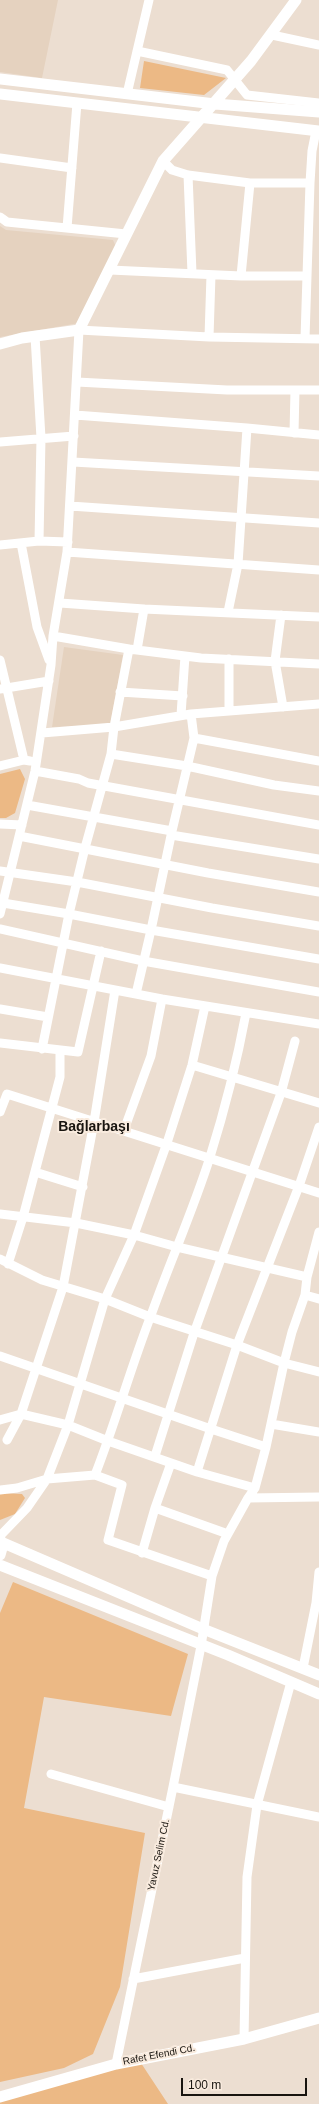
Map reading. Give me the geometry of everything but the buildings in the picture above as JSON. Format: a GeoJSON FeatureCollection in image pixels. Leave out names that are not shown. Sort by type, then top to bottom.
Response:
{"type":"FeatureCollection","features":[{"type":"Feature","properties":{"kind":"main road"},"geometry":{"type":"LineString","coordinates":[[0,344],[35,336],[79,330],[163,161],[235,80],[272,35],[296,0]]}},
{"type":"Feature","properties":{"kind":"main road"},"geometry":{"type":"LineString","coordinates":[[0,79],[215,104],[319,112]]}},
{"type":"Feature","properties":{"kind":"main road"},"geometry":{"type":"LineString","coordinates":[[0,94],[202,116],[318,131]]}},
{"type":"Feature","properties":{"kind":"main road"},"geometry":{"type":"LineString","coordinates":[[0,1555],[0,1539],[203,1629],[319,1675]]}},
{"type":"Feature","properties":{"kind":"main road"},"geometry":{"type":"LineString","coordinates":[[0,1565],[319,1694]]}},
{"type":"Feature","properties":{"kind":"main road","name":"Rafet Efendi Cd."},"geometry":{"type":"LineString","coordinates":[[0,2097],[116,2064],[244,2039],[319,2018]]}},
{"type":"Feature","properties":{"kind":"street"},"geometry":{"type":"LineString","coordinates":[[127,94],[149,0]]}},
{"type":"Feature","properties":{"kind":"street"},"geometry":{"type":"LineString","coordinates":[[272,35],[319,45]]}},
{"type":"Feature","properties":{"kind":"street"},"geometry":{"type":"LineString","coordinates":[[136,51],[227,70],[247,95],[319,104]]}},
{"type":"Feature","properties":{"kind":"street"},"geometry":{"type":"LineString","coordinates":[[67,228],[77,103]]}},
{"type":"Feature","properties":{"kind":"street"},"geometry":{"type":"LineString","coordinates":[[305,338],[312,151],[318,131]]}},
{"type":"Feature","properties":{"kind":"street"},"geometry":{"type":"LineString","coordinates":[[0,158],[72,168]]}},
{"type":"Feature","properties":{"kind":"street"},"geometry":{"type":"LineString","coordinates":[[163,161],[172,170],[188,175],[250,183],[310,183]]}},
{"type":"Feature","properties":{"kind":"street"},"geometry":{"type":"LineString","coordinates":[[188,175],[192,273]]}},
{"type":"Feature","properties":{"kind":"street"},"geometry":{"type":"LineString","coordinates":[[241,276],[250,183]]}},
{"type":"Feature","properties":{"kind":"street"},"geometry":{"type":"LineString","coordinates":[[309,202],[319,202]]}},
{"type":"Feature","properties":{"kind":"street"},"geometry":{"type":"LineString","coordinates":[[0,217],[7,222],[126,234]]}},
{"type":"Feature","properties":{"kind":"street"},"geometry":{"type":"LineString","coordinates":[[110,270],[241,276],[307,276]]}},
{"type":"Feature","properties":{"kind":"street"},"geometry":{"type":"LineString","coordinates":[[209,336],[211,275]]}},
{"type":"Feature","properties":{"kind":"street"},"geometry":{"type":"LineString","coordinates":[[0,914],[37,762],[49,681],[53,636],[60,603],[67,552],[79,330],[319,339]]}},
{"type":"Feature","properties":{"kind":"street"},"geometry":{"type":"LineString","coordinates":[[35,336],[41,438],[39,541]]}},
{"type":"Feature","properties":{"kind":"street"},"geometry":{"type":"LineString","coordinates":[[77,382],[227,390],[319,390]]}},
{"type":"Feature","properties":{"kind":"street"},"geometry":{"type":"LineString","coordinates":[[294,433],[295,390]]}},
{"type":"Feature","properties":{"kind":"street"},"geometry":{"type":"LineString","coordinates":[[75,415],[319,435]]}},
{"type":"Feature","properties":{"kind":"street"},"geometry":{"type":"LineString","coordinates":[[228,612],[238,564],[247,428]]}},
{"type":"Feature","properties":{"kind":"street"},"geometry":{"type":"LineString","coordinates":[[0,442],[74,436]]}},
{"type":"Feature","properties":{"kind":"street"},"geometry":{"type":"LineString","coordinates":[[73,462],[319,476]]}},
{"type":"Feature","properties":{"kind":"street"},"geometry":{"type":"LineString","coordinates":[[70,506],[319,522]]}},
{"type":"Feature","properties":{"kind":"street"},"geometry":{"type":"LineString","coordinates":[[0,546],[39,541],[68,542]]}},
{"type":"Feature","properties":{"kind":"street"},"geometry":{"type":"LineString","coordinates":[[21,543],[38,627],[51,665]]}},
{"type":"Feature","properties":{"kind":"street"},"geometry":{"type":"LineString","coordinates":[[67,552],[319,570]]}},
{"type":"Feature","properties":{"kind":"street"},"geometry":{"type":"LineString","coordinates":[[60,603],[144,609],[319,617]]}},
{"type":"Feature","properties":{"kind":"street"},"geometry":{"type":"LineString","coordinates":[[42,1049],[69,914],[85,848],[111,754],[120,692],[144,609]]}},
{"type":"Feature","properties":{"kind":"street"},"geometry":{"type":"LineString","coordinates":[[281,615],[275,662],[283,708]]}},
{"type":"Feature","properties":{"kind":"street"},"geometry":{"type":"LineString","coordinates":[[53,636],[185,656],[319,664]]}},
{"type":"Feature","properties":{"kind":"street"},"geometry":{"type":"LineString","coordinates":[[181,716],[185,656]]}},
{"type":"Feature","properties":{"kind":"street"},"geometry":{"type":"LineString","coordinates":[[229,659],[229,711]]}},
{"type":"Feature","properties":{"kind":"street"},"geometry":{"type":"LineString","coordinates":[[0,660],[3,688],[24,760]]}},
{"type":"Feature","properties":{"kind":"street"},"geometry":{"type":"LineString","coordinates":[[3,688],[49,681]]}},
{"type":"Feature","properties":{"kind":"street"},"geometry":{"type":"LineString","coordinates":[[120,692],[183,696]]}},
{"type":"Feature","properties":{"kind":"street"},"geometry":{"type":"LineString","coordinates":[[42,733],[114,727],[192,714],[319,704]]}},
{"type":"Feature","properties":{"kind":"street"},"geometry":{"type":"LineString","coordinates":[[136,994],[178,801],[194,738],[192,714]]}},
{"type":"Feature","properties":{"kind":"street"},"geometry":{"type":"LineString","coordinates":[[194,738],[319,761]]}},
{"type":"Feature","properties":{"kind":"street"},"geometry":{"type":"LineString","coordinates":[[111,754],[187,766],[274,785],[319,791]]}},
{"type":"Feature","properties":{"kind":"street"},"geometry":{"type":"LineString","coordinates":[[0,766],[24,760],[37,762]]}},
{"type":"Feature","properties":{"kind":"street"},"geometry":{"type":"LineString","coordinates":[[35,771],[79,779],[88,783],[178,801],[319,825]]}},
{"type":"Feature","properties":{"kind":"street"},"geometry":{"type":"LineString","coordinates":[[26,805],[94,816],[172,833],[319,859]]}},
{"type":"Feature","properties":{"kind":"street"},"geometry":{"type":"LineString","coordinates":[[0,824],[22,826]]}},
{"type":"Feature","properties":{"kind":"street"},"geometry":{"type":"LineString","coordinates":[[19,836],[165,865],[319,892]]}},
{"type":"Feature","properties":{"kind":"street"},"geometry":{"type":"LineString","coordinates":[[0,871],[10,871],[77,882],[158,898],[319,926]]}},
{"type":"Feature","properties":{"kind":"street"},"geometry":{"type":"LineString","coordinates":[[3,903],[319,959]]}},
{"type":"Feature","properties":{"kind":"street"},"geometry":{"type":"LineString","coordinates":[[0,929],[144,961],[319,992]]}},
{"type":"Feature","properties":{"kind":"street"},"geometry":{"type":"LineString","coordinates":[[0,1043],[78,1052],[101,951]]}},
{"type":"Feature","properties":{"kind":"street"},"geometry":{"type":"LineString","coordinates":[[0,968],[162,999],[319,1024]]}},
{"type":"Feature","properties":{"kind":"street"},"geometry":{"type":"LineString","coordinates":[[7,1440],[21,1414],[63,1287],[83,1187],[115,990]]}},
{"type":"Feature","properties":{"kind":"street"},"geometry":{"type":"LineString","coordinates":[[124,1130],[150,1056],[162,999]]}},
{"type":"Feature","properties":{"kind":"street"},"geometry":{"type":"LineString","coordinates":[[0,1539],[27,1508],[47,1479],[68,1425],[79,1383],[105,1299],[134,1235],[167,1143],[192,1065],[205,1006]]}},
{"type":"Feature","properties":{"kind":"street"},"geometry":{"type":"LineString","coordinates":[[0,1009],[48,1018]]}},
{"type":"Feature","properties":{"kind":"street"},"geometry":{"type":"LineString","coordinates":[[95,1476],[150,1317],[210,1157],[233,1077],[246,1013]]}},
{"type":"Feature","properties":{"kind":"street"},"geometry":{"type":"LineString","coordinates":[[154,1456],[194,1333],[223,1257],[281,1093],[295,1041]]}},
{"type":"Feature","properties":{"kind":"street"},"geometry":{"type":"LineString","coordinates":[[60,1050],[60,1077],[52,1109],[23,1217],[4,1261],[42,1280],[105,1299],[194,1333],[237,1345],[284,1363],[319,1372]]}},
{"type":"Feature","properties":{"kind":"street"},"geometry":{"type":"LineString","coordinates":[[192,1065],[281,1093],[319,1103]]}},
{"type":"Feature","properties":{"kind":"street"},"geometry":{"type":"LineString","coordinates":[[0,1112],[4,1092],[52,1109],[167,1143],[319,1192]]}},
{"type":"Feature","properties":{"kind":"street"},"geometry":{"type":"LineString","coordinates":[[197,1472],[237,1345],[299,1186],[319,1127]]}},
{"type":"Feature","properties":{"kind":"street"},"geometry":{"type":"LineString","coordinates":[[35,1172],[83,1187]]}},
{"type":"Feature","properties":{"kind":"street"},"geometry":{"type":"LineString","coordinates":[[0,1214],[76,1223],[134,1235],[176,1247],[307,1277]]}},
{"type":"Feature","properties":{"kind":"street"},"geometry":{"type":"LineString","coordinates":[[0,1420],[21,1414],[68,1425],[108,1442],[154,1456],[197,1472],[255,1488],[266,1446],[284,1363],[292,1332],[305,1295],[307,1277],[317,1246],[319,1232]]}},
{"type":"Feature","properties":{"kind":"street"},"geometry":{"type":"LineString","coordinates":[[305,1295],[319,1299]]}},
{"type":"Feature","properties":{"kind":"street"},"geometry":{"type":"LineString","coordinates":[[0,1356],[211,1430],[266,1446]]}},
{"type":"Feature","properties":{"kind":"street"},"geometry":{"type":"LineString","coordinates":[[271,1424],[319,1432]]}},
{"type":"Feature","properties":{"kind":"street"},"geometry":{"type":"LineString","coordinates":[[142,1553],[155,1508],[171,1463]]}},
{"type":"Feature","properties":{"kind":"street"},"geometry":{"type":"LineString","coordinates":[[0,1490],[17,1488],[47,1479],[95,1476],[122,1486],[108,1540],[212,1576]]}},
{"type":"Feature","properties":{"kind":"street","name":"Yavuz Selim Cd."},"geometry":{"type":"LineString","coordinates":[[116,2064],[201,1646],[212,1576],[228,1534],[255,1488]]}},
{"type":"Feature","properties":{"kind":"street"},"geometry":{"type":"LineString","coordinates":[[248,1498],[319,1497]]}},
{"type":"Feature","properties":{"kind":"street"},"geometry":{"type":"LineString","coordinates":[[155,1508],[228,1534]]}},
{"type":"Feature","properties":{"kind":"street"},"geometry":{"type":"LineString","coordinates":[[303,1668],[317,1603],[319,1572]]}},
{"type":"Feature","properties":{"kind":"street"},"geometry":{"type":"LineString","coordinates":[[244,2039],[247,1878],[257,1805],[291,1682]]}},
{"type":"Feature","properties":{"kind":"street"},"geometry":{"type":"LineString","coordinates":[[51,1774],[169,1807]]}},
{"type":"Feature","properties":{"kind":"street"},"geometry":{"type":"LineString","coordinates":[[173,1787],[319,1817]]}},
{"type":"Feature","properties":{"kind":"street"},"geometry":{"type":"LineString","coordinates":[[133,1979],[245,1958]]}},
{"type":"Feature","properties":{"kind":"shaded area"},"geometry":{"type":"Polygon","coordinates":[[[0,0],[58,0],[42,78],[0,72],[0,0]]]}},
{"type":"Feature","properties":{"kind":"shaded area"},"geometry":{"type":"Polygon","coordinates":[[[144,61],[226,78],[204,95],[140,88],[144,61]]]}},
{"type":"Feature","properties":{"kind":"shaded area"},"geometry":{"type":"Polygon","coordinates":[[[0,226],[6,230],[113,240],[116,247],[79,323],[0,337],[0,226]]]}},
{"type":"Feature","properties":{"kind":"shaded area"},"geometry":{"type":"Polygon","coordinates":[[[64,647],[123,655],[110,725],[52,727],[64,647]]]}},
{"type":"Feature","properties":{"kind":"shaded area"},"geometry":{"type":"Polygon","coordinates":[[[20,769],[25,779],[15,813],[6,818],[0,818],[0,774],[20,769]]]}},
{"type":"Feature","properties":{"kind":"shaded area"},"geometry":{"type":"Polygon","coordinates":[[[0,1493],[22,1494],[25,1498],[15,1514],[0,1520],[0,1493]]]}},
{"type":"Feature","properties":{"kind":"shaded area"},"geometry":{"type":"Polygon","coordinates":[[[13,1582],[188,1654],[171,1716],[44,1697],[24,1808],[145,1833],[120,1987],[93,2054],[64,2068],[0,2082],[0,1613],[13,1582]]]}},
{"type":"Feature","properties":{"kind":"shaded area"},"geometry":{"type":"Polygon","coordinates":[[[141,2063],[168,2104],[0,2104],[0,2101],[95,2074],[141,2063]]]}},
{"type":"Feature","properties":{"kind":"district","name":"Bağlarbaşı"},"geometry":{"type":"Point","coordinates":[94,1127]}}]}
